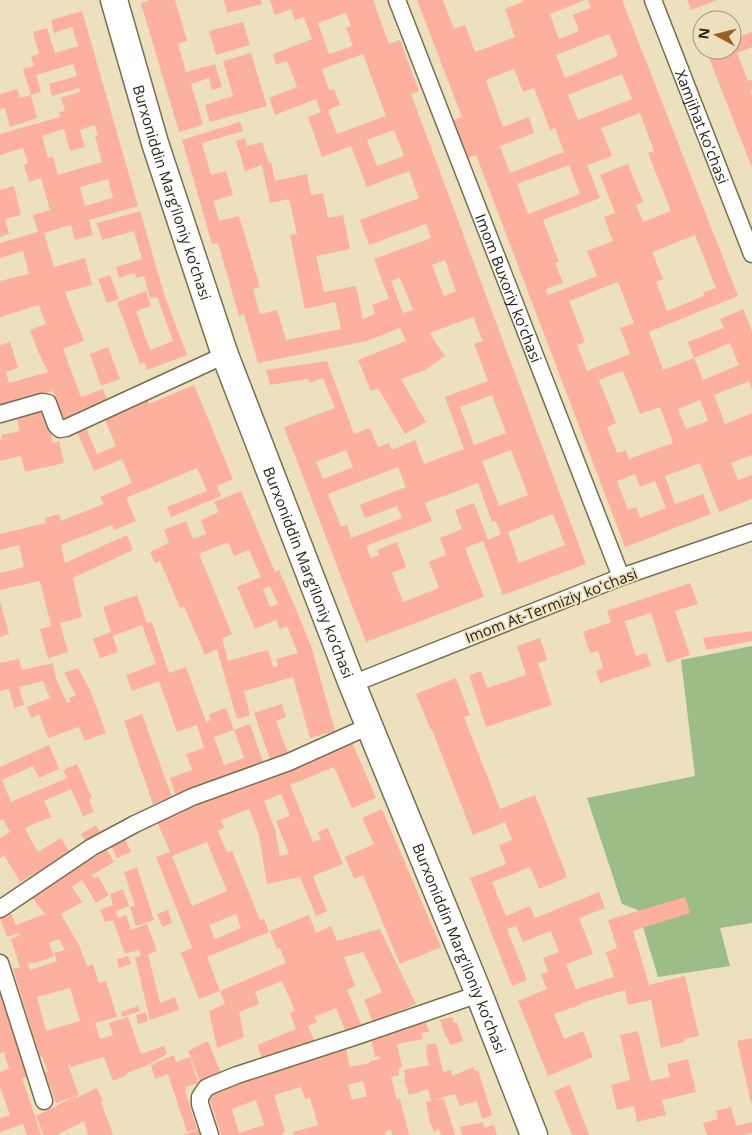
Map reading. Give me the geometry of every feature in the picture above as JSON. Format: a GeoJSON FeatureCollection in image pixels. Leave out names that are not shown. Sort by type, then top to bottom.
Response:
{"type":"FeatureCollection","features":[{"type":"Feature","properties":{"kind":"main road","name":"Burxoniddin Marg’iloniy ko’chasi"},"geometry":{"type":"LineString","coordinates":[[114,0],[155,143],[225,355],[352,684],[479,994],[534,1135]]}},
{"type":"Feature","properties":{"kind":"street","name":"Imom Buxoriy ko'chasi"},"geometry":{"type":"LineString","coordinates":[[397,0],[621,577]]}},
{"type":"Feature","properties":{"kind":"street","name":"Xamjihat ko'chasi"},"geometry":{"type":"LineString","coordinates":[[653,0],[752,254]]}},
{"type":"Feature","properties":{"kind":"street"},"geometry":{"type":"LineString","coordinates":[[0,414],[42,402],[48,403],[56,425],[60,429],[66,428],[225,355]]}},
{"type":"Feature","properties":{"kind":"street","name":"Imom At-Termiziy koʻchasi"},"geometry":{"type":"LineString","coordinates":[[352,684],[621,577],[752,532]]}},
{"type":"Feature","properties":{"kind":"street"},"geometry":{"type":"LineString","coordinates":[[0,909],[92,847],[135,824],[192,797],[289,762],[369,726]]}},
{"type":"Feature","properties":{"kind":"street"},"geometry":{"type":"LineString","coordinates":[[0,963],[44,1101]]}},
{"type":"Feature","properties":{"kind":"street"},"geometry":{"type":"LineString","coordinates":[[210,1135],[200,1104],[200,1098],[206,1088],[237,1075],[479,994]]}},
{"type":"Feature","properties":{"kind":"green space"},"geometry":{"type":"Polygon","coordinates":[[[752,646],[752,923],[720,928],[730,966],[658,977],[638,910],[622,904],[587,798],[695,776],[681,660],[752,646]]]}},
{"type":"Feature","properties":{"kind":"building"},"geometry":{"type":"Polygon","coordinates":[[[150,0],[175,0],[187,41],[178,44],[186,72],[215,64],[222,87],[212,90],[209,78],[191,84],[203,125],[179,132],[141,3],[150,0]]]}},
{"type":"Feature","properties":{"kind":"building"},"geometry":{"type":"Polygon","coordinates":[[[224,0],[261,0],[262,4],[227,13],[224,0]]]}},
{"type":"Feature","properties":{"kind":"building"},"geometry":{"type":"Polygon","coordinates":[[[270,0],[373,0],[389,44],[400,40],[419,91],[411,94],[586,564],[503,595],[483,541],[465,548],[484,597],[366,642],[284,427],[335,408],[323,378],[310,383],[308,379],[270,385],[266,370],[327,361],[354,434],[370,428],[378,447],[389,443],[392,450],[415,440],[424,464],[464,449],[445,397],[488,381],[474,344],[483,341],[473,317],[429,333],[445,356],[425,370],[401,379],[426,422],[405,434],[378,388],[371,391],[358,360],[406,341],[400,328],[367,341],[258,363],[244,314],[239,316],[218,243],[212,244],[182,140],[240,122],[243,131],[202,143],[211,175],[226,171],[233,195],[213,201],[219,221],[239,216],[260,287],[253,289],[260,314],[277,310],[286,340],[341,329],[335,302],[305,309],[290,235],[297,234],[289,199],[270,203],[262,165],[245,171],[236,141],[245,138],[247,146],[262,142],[269,163],[271,162],[275,181],[307,174],[311,195],[323,193],[328,218],[343,215],[350,249],[316,256],[324,292],[356,286],[363,319],[375,314],[372,305],[389,299],[374,259],[431,238],[426,224],[369,245],[360,220],[419,198],[409,171],[367,187],[351,146],[322,157],[308,117],[321,112],[316,99],[275,115],[269,98],[297,87],[287,61],[276,65],[273,54],[312,39],[304,17],[295,20],[291,9],[275,15],[270,0]],[[346,13],[318,23],[329,54],[353,46],[346,28],[351,26],[346,13]],[[363,54],[322,69],[329,90],[334,89],[340,105],[328,110],[337,134],[386,116],[363,54]],[[394,130],[367,140],[377,166],[404,156],[394,130]],[[445,260],[432,265],[444,296],[456,291],[445,260]],[[400,278],[391,281],[403,313],[413,310],[400,278]],[[492,395],[460,407],[474,445],[506,433],[492,395]],[[346,450],[316,462],[323,479],[353,467],[346,450]],[[511,450],[482,461],[499,506],[528,495],[511,450]],[[398,467],[328,494],[341,527],[347,525],[351,538],[402,518],[397,506],[365,518],[360,505],[406,487],[398,467]],[[478,483],[425,503],[432,521],[366,546],[371,558],[379,555],[377,550],[397,542],[406,567],[392,573],[403,602],[439,588],[429,562],[446,555],[440,538],[462,529],[455,510],[474,503],[488,540],[501,534],[496,521],[492,522],[478,483]],[[553,514],[508,532],[519,563],[565,545],[553,514]]]}},
{"type":"Feature","properties":{"kind":"building"},"geometry":{"type":"Polygon","coordinates":[[[417,0],[443,0],[454,29],[465,25],[475,52],[515,37],[505,9],[523,2],[522,0],[585,0],[550,14],[559,39],[579,31],[573,15],[591,8],[588,0],[622,0],[738,296],[649,332],[663,370],[694,358],[688,342],[724,328],[720,319],[743,309],[752,331],[752,389],[749,381],[714,395],[725,424],[752,413],[752,455],[731,463],[738,480],[752,475],[752,499],[719,512],[700,463],[665,476],[675,504],[703,494],[711,514],[625,547],[476,155],[463,160],[449,122],[462,117],[417,0]],[[609,34],[556,55],[565,78],[618,56],[609,34]],[[514,69],[486,80],[503,127],[529,117],[534,133],[500,146],[510,173],[564,152],[555,128],[550,130],[534,88],[523,92],[514,69]],[[622,74],[568,95],[578,120],[632,99],[622,74]],[[640,113],[601,128],[612,156],[587,165],[600,198],[543,220],[559,262],[555,263],[563,283],[546,289],[548,295],[597,276],[587,251],[613,241],[604,217],[615,213],[600,175],[628,164],[643,202],[636,205],[643,222],[671,211],[648,153],[654,151],[640,113]],[[569,165],[517,184],[528,214],[580,194],[569,165]],[[695,235],[652,252],[663,279],[656,282],[667,311],[704,296],[703,293],[716,288],[695,235]],[[618,282],[569,301],[585,342],[577,345],[587,371],[630,354],[620,328],[634,323],[618,282]],[[730,343],[694,358],[703,380],[739,365],[730,343]],[[623,371],[599,380],[616,423],[607,427],[617,453],[626,450],[629,459],[673,443],[660,407],[640,414],[623,371]],[[700,400],[678,409],[686,429],[708,421],[700,400]],[[635,474],[617,481],[628,510],[636,507],[640,518],[666,508],[655,481],[640,487],[635,474]]]}},
{"type":"Feature","properties":{"kind":"building"},"geometry":{"type":"Polygon","coordinates":[[[687,0],[717,0],[691,10],[687,0]]]}},
{"type":"Feature","properties":{"kind":"building"},"geometry":{"type":"Polygon","coordinates":[[[82,11],[138,206],[89,220],[93,235],[75,240],[71,225],[44,233],[54,267],[85,258],[92,285],[65,292],[84,341],[63,349],[81,397],[103,389],[108,402],[63,419],[53,391],[0,406],[0,345],[10,342],[18,368],[6,372],[9,383],[48,372],[30,330],[46,324],[39,305],[0,317],[0,281],[29,274],[23,251],[0,258],[0,243],[38,232],[33,215],[50,210],[41,178],[29,182],[24,165],[28,163],[23,148],[0,155],[0,134],[60,117],[59,112],[65,111],[61,98],[80,92],[79,88],[52,96],[49,84],[77,76],[73,64],[36,75],[41,92],[31,95],[23,69],[34,66],[31,57],[39,54],[33,32],[47,28],[55,53],[78,46],[72,27],[54,33],[51,20],[82,11]],[[95,125],[80,130],[85,147],[70,151],[64,129],[42,136],[48,158],[53,157],[58,175],[102,162],[95,136],[98,135],[95,125]],[[108,179],[80,187],[85,206],[113,198],[108,179]]]}},
{"type":"Feature","properties":{"kind":"building"},"geometry":{"type":"Polygon","coordinates":[[[243,22],[250,45],[216,55],[209,31],[243,22]]]}},
{"type":"Feature","properties":{"kind":"building"},"geometry":{"type":"Polygon","coordinates":[[[752,32],[752,47],[742,51],[742,36],[752,32]]]}},
{"type":"Feature","properties":{"kind":"building"},"geometry":{"type":"Polygon","coordinates":[[[251,53],[267,106],[210,122],[205,105],[233,96],[223,61],[251,53]]]}},
{"type":"Feature","properties":{"kind":"building"},"geometry":{"type":"Polygon","coordinates":[[[710,60],[740,60],[748,81],[752,80],[752,89],[750,90],[752,96],[752,168],[710,60]]]}},
{"type":"Feature","properties":{"kind":"building"},"geometry":{"type":"Polygon","coordinates":[[[17,89],[20,98],[31,95],[37,118],[10,127],[5,108],[0,109],[0,94],[17,89]]]}},
{"type":"Feature","properties":{"kind":"building"},"geometry":{"type":"Polygon","coordinates":[[[14,186],[21,215],[5,219],[9,234],[0,237],[0,190],[14,186]]]}},
{"type":"Feature","properties":{"kind":"building"},"geometry":{"type":"Polygon","coordinates":[[[140,211],[164,294],[187,355],[147,370],[144,362],[140,364],[117,302],[146,291],[151,306],[136,311],[150,350],[173,341],[157,297],[150,298],[144,276],[136,278],[135,273],[119,278],[116,267],[142,259],[134,231],[102,240],[97,223],[140,211]]]}},
{"type":"Feature","properties":{"kind":"building"},"geometry":{"type":"Polygon","coordinates":[[[110,275],[119,299],[107,303],[98,279],[110,275]]]}},
{"type":"Feature","properties":{"kind":"building"},"geometry":{"type":"Polygon","coordinates":[[[108,347],[120,379],[101,386],[90,354],[108,347]]]}},
{"type":"Feature","properties":{"kind":"building"},"geometry":{"type":"Polygon","coordinates":[[[194,385],[233,479],[217,486],[221,496],[171,517],[167,507],[207,491],[197,468],[126,498],[136,521],[114,530],[112,525],[61,545],[65,563],[127,535],[133,550],[73,578],[82,617],[60,623],[68,652],[48,658],[40,629],[51,626],[40,581],[0,590],[0,573],[24,567],[19,545],[0,550],[0,534],[46,523],[45,518],[59,514],[61,521],[104,504],[100,497],[132,483],[122,459],[94,471],[75,427],[84,423],[97,454],[116,446],[103,415],[146,397],[149,404],[194,385]]]}},
{"type":"Feature","properties":{"kind":"building"},"geometry":{"type":"Polygon","coordinates":[[[44,405],[53,443],[59,441],[64,463],[25,472],[21,456],[0,461],[1,435],[20,431],[15,412],[44,405]]]}},
{"type":"Feature","properties":{"kind":"building"},"geometry":{"type":"Polygon","coordinates":[[[241,491],[275,572],[279,570],[312,649],[335,731],[310,738],[293,677],[244,691],[250,715],[237,719],[217,649],[205,655],[184,606],[180,608],[160,561],[155,563],[150,552],[169,543],[164,530],[186,521],[193,539],[206,534],[201,520],[219,512],[214,502],[241,491]],[[228,542],[199,554],[232,634],[222,638],[228,661],[268,650],[273,667],[278,666],[276,659],[298,653],[287,626],[280,629],[276,620],[255,629],[237,587],[261,577],[249,550],[234,556],[228,542]],[[270,586],[263,589],[270,607],[278,604],[270,586]]]}},
{"type":"Feature","properties":{"kind":"building"},"geometry":{"type":"Polygon","coordinates":[[[690,583],[698,604],[675,611],[690,655],[667,663],[651,613],[625,621],[636,656],[646,653],[651,666],[600,683],[596,671],[603,668],[598,651],[590,653],[583,632],[611,622],[607,611],[690,583]]]}},
{"type":"Feature","properties":{"kind":"building"},"geometry":{"type":"Polygon","coordinates":[[[137,595],[147,623],[152,622],[169,673],[186,667],[206,722],[211,720],[209,714],[226,708],[234,730],[250,724],[264,765],[176,796],[170,778],[192,770],[186,754],[204,748],[197,725],[177,732],[159,681],[132,691],[126,675],[156,664],[142,625],[113,636],[118,652],[100,658],[93,639],[111,632],[103,607],[137,595]],[[234,730],[214,737],[224,765],[244,758],[234,730]]]}},
{"type":"Feature","properties":{"kind":"building"},"geometry":{"type":"Polygon","coordinates":[[[0,601],[9,634],[0,637],[0,601]]]}},
{"type":"Feature","properties":{"kind":"building"},"geometry":{"type":"Polygon","coordinates":[[[752,631],[752,641],[706,650],[703,638],[752,631]]]}},
{"type":"Feature","properties":{"kind":"building"},"geometry":{"type":"Polygon","coordinates":[[[540,638],[547,660],[538,663],[552,705],[486,727],[469,675],[481,671],[487,688],[526,675],[517,646],[540,638]]]}},
{"type":"Feature","properties":{"kind":"building"},"geometry":{"type":"Polygon","coordinates":[[[19,659],[22,670],[53,663],[56,678],[67,703],[70,702],[69,698],[76,695],[64,673],[78,668],[90,690],[106,733],[85,741],[79,727],[48,738],[39,714],[31,718],[27,707],[50,698],[43,681],[19,687],[24,705],[14,708],[9,689],[0,691],[0,663],[19,659]]]}},
{"type":"Feature","properties":{"kind":"building"},"geometry":{"type":"Polygon","coordinates":[[[456,678],[470,715],[464,717],[500,809],[535,795],[567,877],[539,889],[530,867],[492,882],[506,916],[530,906],[535,918],[599,892],[605,908],[579,918],[593,954],[566,964],[576,989],[614,977],[606,952],[617,948],[608,920],[685,897],[690,913],[633,931],[649,985],[685,976],[699,1036],[684,1039],[684,1042],[661,1048],[651,1000],[628,1005],[625,990],[581,1003],[554,1014],[564,1039],[583,1031],[593,1057],[548,1076],[518,1001],[547,989],[541,974],[548,972],[543,958],[559,952],[551,931],[523,942],[516,926],[507,929],[527,980],[512,986],[470,878],[506,864],[499,845],[512,840],[505,822],[473,835],[416,694],[456,678]]]}},
{"type":"Feature","properties":{"kind":"building"},"geometry":{"type":"Polygon","coordinates":[[[282,704],[286,717],[276,721],[289,756],[271,762],[254,713],[282,704]]]}},
{"type":"Feature","properties":{"kind":"building"},"geometry":{"type":"Polygon","coordinates":[[[142,714],[172,797],[153,804],[124,721],[142,714]]]}},
{"type":"Feature","properties":{"kind":"building"},"geometry":{"type":"Polygon","coordinates":[[[352,742],[376,798],[352,808],[334,767],[290,785],[313,842],[321,839],[318,832],[328,828],[343,864],[313,876],[327,911],[316,916],[300,877],[267,884],[259,835],[249,809],[221,820],[224,828],[218,831],[227,852],[232,851],[260,920],[264,919],[269,932],[207,957],[220,991],[199,999],[181,953],[192,948],[156,857],[170,852],[157,821],[352,742]],[[281,794],[264,801],[275,829],[280,856],[289,854],[276,821],[290,816],[281,794]],[[207,842],[172,856],[192,906],[227,891],[207,842]],[[236,914],[209,925],[215,939],[241,928],[236,914]]]}},
{"type":"Feature","properties":{"kind":"building"},"geometry":{"type":"Polygon","coordinates":[[[49,745],[59,769],[39,778],[33,766],[2,780],[11,802],[67,778],[63,770],[77,764],[92,798],[89,800],[94,812],[83,816],[71,789],[44,801],[51,817],[25,828],[31,840],[38,852],[61,838],[70,853],[20,882],[4,855],[0,858],[0,838],[10,832],[3,819],[0,821],[0,767],[49,745]]]}},
{"type":"Feature","properties":{"kind":"building"},"geometry":{"type":"Polygon","coordinates":[[[382,809],[441,947],[400,964],[363,875],[354,879],[345,857],[374,844],[362,818],[382,809]]]}},
{"type":"Feature","properties":{"kind":"building"},"geometry":{"type":"Polygon","coordinates":[[[96,825],[100,832],[85,841],[81,834],[96,825]]]}},
{"type":"Feature","properties":{"kind":"building"},"geometry":{"type":"Polygon","coordinates":[[[125,839],[131,852],[117,858],[111,846],[125,839]]]}},
{"type":"Feature","properties":{"kind":"building"},"geometry":{"type":"Polygon","coordinates":[[[107,850],[114,862],[92,875],[94,878],[98,876],[109,895],[96,903],[82,880],[72,887],[82,902],[61,914],[79,945],[87,966],[93,964],[99,983],[106,981],[117,1017],[95,1023],[100,1039],[113,1035],[109,1023],[128,1017],[141,1054],[164,1046],[167,1054],[113,1081],[104,1057],[71,1067],[70,1064],[68,1065],[79,1095],[56,1103],[45,1073],[48,1072],[42,1056],[40,1057],[13,969],[20,967],[11,939],[20,935],[19,933],[7,937],[0,918],[11,913],[16,925],[45,914],[32,897],[107,850]],[[59,939],[49,943],[54,956],[28,964],[30,970],[57,961],[54,953],[65,950],[59,939]],[[70,988],[37,997],[46,1031],[80,1021],[70,988]]]}},
{"type":"Feature","properties":{"kind":"building"},"geometry":{"type":"Polygon","coordinates":[[[137,868],[154,920],[136,926],[130,907],[135,906],[124,872],[137,868]]]}},
{"type":"Feature","properties":{"kind":"building"},"geometry":{"type":"Polygon","coordinates":[[[123,889],[129,906],[116,911],[118,918],[126,915],[131,930],[147,924],[157,951],[148,954],[160,1003],[175,997],[179,1010],[150,1020],[135,957],[141,956],[139,950],[125,954],[113,920],[105,922],[100,910],[113,905],[110,894],[123,889]]]}},
{"type":"Feature","properties":{"kind":"building"},"geometry":{"type":"Polygon","coordinates":[[[168,910],[172,923],[162,927],[157,914],[168,910]]]}},
{"type":"Feature","properties":{"kind":"building"},"geometry":{"type":"Polygon","coordinates":[[[309,915],[316,933],[331,926],[337,941],[380,929],[416,1004],[373,1022],[364,1000],[382,992],[363,952],[344,957],[355,986],[347,990],[362,1026],[346,1032],[336,1008],[314,1017],[317,1022],[308,1026],[315,1043],[304,1048],[303,1044],[263,1061],[257,1045],[296,1029],[290,1013],[295,1011],[282,981],[255,992],[259,1004],[239,1012],[244,1037],[217,1048],[209,1011],[225,1004],[220,991],[286,963],[280,948],[277,949],[270,931],[309,915]]]}},
{"type":"Feature","properties":{"kind":"building"},"geometry":{"type":"Polygon","coordinates":[[[128,956],[131,964],[119,968],[117,959],[128,956]]]}},
{"type":"Feature","properties":{"kind":"building"},"geometry":{"type":"Polygon","coordinates":[[[0,983],[27,1077],[22,1078],[41,1135],[27,1135],[23,1124],[0,1132],[0,1118],[10,1115],[0,1087],[0,1072],[9,1069],[4,1052],[0,1053],[0,983]]]}},
{"type":"Feature","properties":{"kind":"building"},"geometry":{"type":"Polygon","coordinates":[[[138,1006],[140,1011],[122,1017],[121,1012],[138,1006]]]}},
{"type":"Feature","properties":{"kind":"building"},"geometry":{"type":"Polygon","coordinates":[[[146,1012],[148,1021],[138,1024],[136,1015],[146,1012]]]}},
{"type":"Feature","properties":{"kind":"building"},"geometry":{"type":"Polygon","coordinates":[[[452,1017],[454,1023],[457,1022],[463,1041],[450,1045],[440,1020],[452,1017]]]}},
{"type":"Feature","properties":{"kind":"building"},"geometry":{"type":"Polygon","coordinates":[[[426,1022],[429,1032],[421,1033],[423,1039],[397,1044],[402,1067],[398,1068],[399,1075],[391,1077],[397,1100],[400,1099],[409,1135],[392,1135],[391,1130],[385,1132],[386,1135],[294,1135],[293,1132],[318,1125],[310,1098],[305,1099],[301,1087],[274,1095],[285,1132],[282,1133],[283,1135],[221,1135],[208,1093],[345,1044],[350,1067],[370,1063],[370,1061],[380,1059],[379,1056],[375,1057],[371,1037],[382,1032],[426,1022]],[[363,1081],[348,1085],[352,1100],[367,1096],[363,1081]],[[256,1100],[232,1109],[239,1133],[264,1125],[256,1100]]]}},
{"type":"Feature","properties":{"kind":"building"},"geometry":{"type":"Polygon","coordinates":[[[638,1031],[650,1081],[670,1077],[667,1064],[688,1059],[696,1092],[662,1100],[666,1115],[637,1122],[634,1106],[617,1110],[611,1085],[630,1080],[620,1035],[638,1031]]]}},
{"type":"Feature","properties":{"kind":"building"},"geometry":{"type":"Polygon","coordinates":[[[752,1038],[752,1103],[751,1103],[737,1041],[752,1038]]]}},
{"type":"Feature","properties":{"kind":"building"},"geometry":{"type":"Polygon","coordinates":[[[208,1041],[222,1076],[202,1086],[188,1051],[208,1041]]]}},
{"type":"Feature","properties":{"kind":"building"},"geometry":{"type":"Polygon","coordinates":[[[436,1043],[443,1072],[451,1070],[452,1076],[473,1067],[475,1071],[478,1070],[492,1115],[482,1119],[477,1101],[460,1106],[455,1094],[434,1100],[444,1099],[455,1135],[441,1135],[439,1129],[434,1132],[430,1124],[426,1102],[431,1101],[428,1089],[409,1095],[404,1079],[404,1070],[429,1065],[426,1045],[436,1043]]]}},
{"type":"Feature","properties":{"kind":"building"},"geometry":{"type":"Polygon","coordinates":[[[174,1055],[176,1062],[190,1057],[198,1083],[186,1087],[187,1089],[185,1090],[197,1129],[187,1132],[168,1074],[155,1079],[151,1065],[174,1055]]]}},
{"type":"Feature","properties":{"kind":"building"},"geometry":{"type":"Polygon","coordinates":[[[570,1085],[589,1135],[572,1135],[554,1091],[570,1085]]]}},
{"type":"Feature","properties":{"kind":"building"},"geometry":{"type":"Polygon","coordinates":[[[97,1088],[113,1135],[88,1135],[84,1121],[57,1135],[44,1135],[36,1116],[97,1088]]]}},
{"type":"Feature","properties":{"kind":"building"},"geometry":{"type":"Polygon","coordinates":[[[731,1107],[736,1126],[752,1122],[752,1133],[744,1135],[707,1135],[703,1123],[718,1119],[716,1111],[731,1107]]]}},
{"type":"Feature","properties":{"kind":"building"},"geometry":{"type":"Polygon","coordinates":[[[483,1122],[484,1128],[494,1125],[497,1135],[462,1135],[460,1127],[483,1122]]]}},
{"type":"Feature","properties":{"kind":"building"},"geometry":{"type":"Polygon","coordinates":[[[203,1128],[205,1135],[183,1135],[203,1128]]]}}]}
